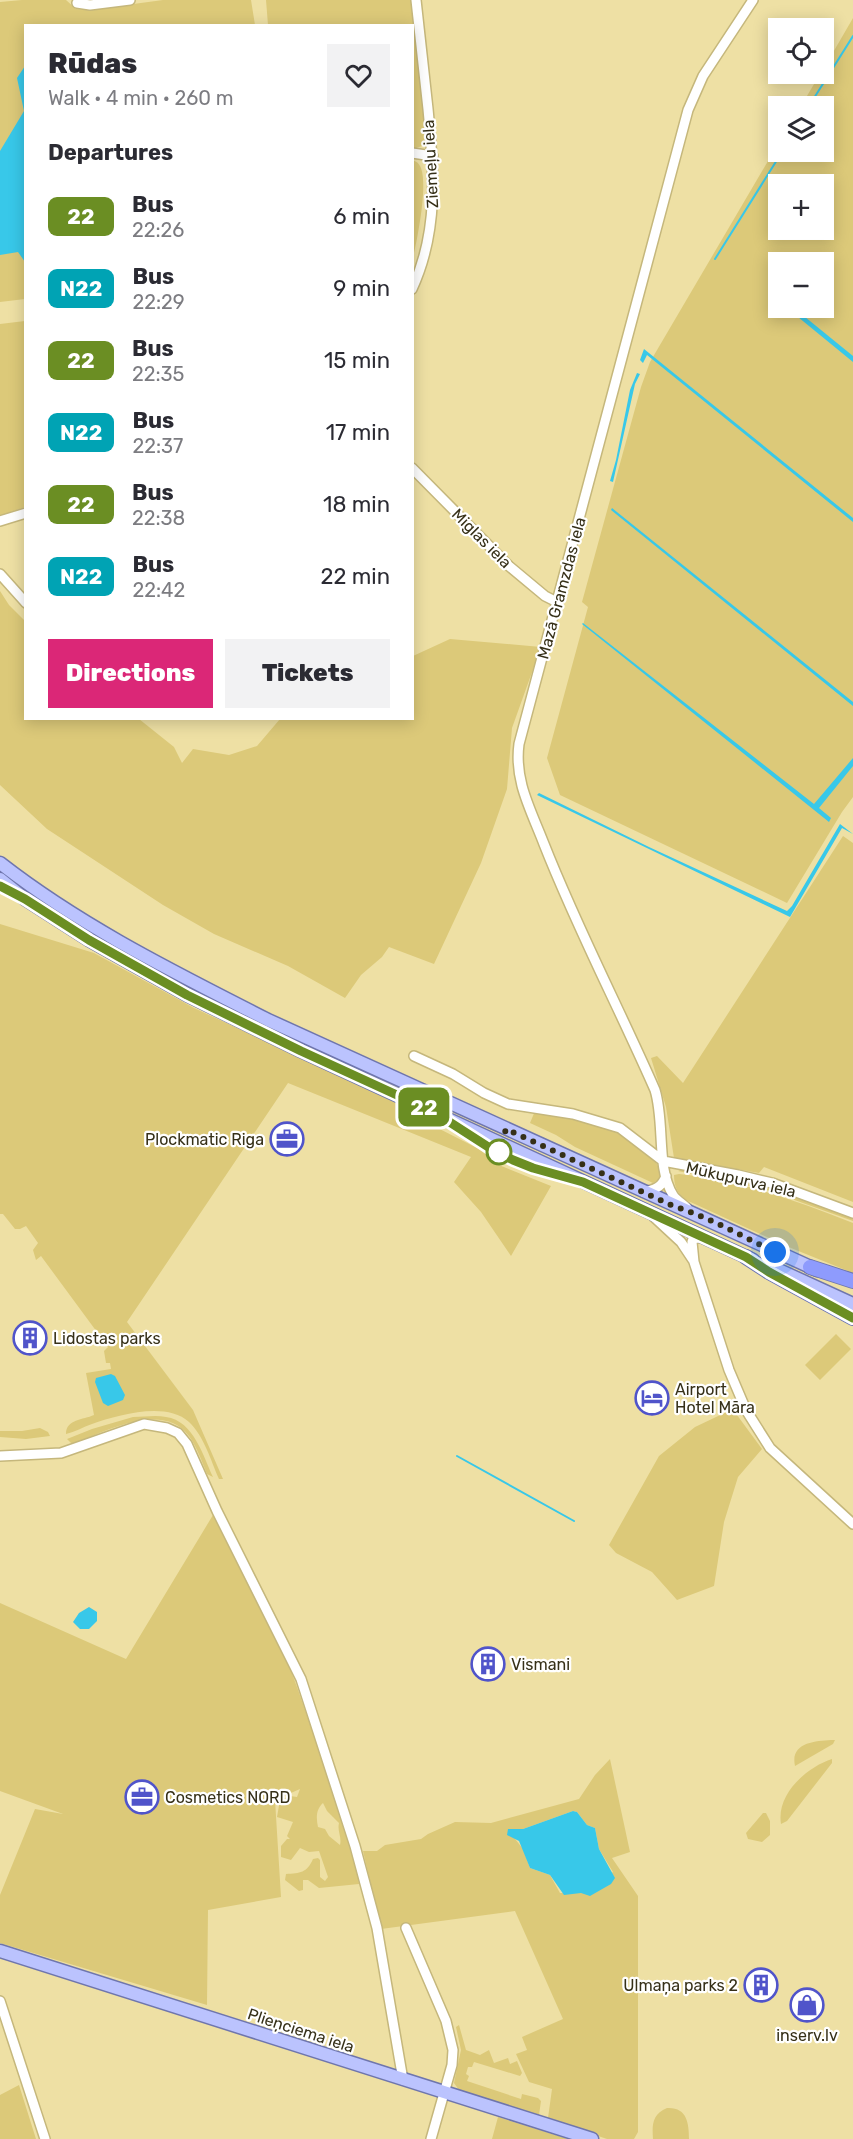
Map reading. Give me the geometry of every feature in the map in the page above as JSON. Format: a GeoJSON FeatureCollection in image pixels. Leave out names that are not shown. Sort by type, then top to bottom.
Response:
{"type":"FeatureCollection","features":[{"type":"Feature","properties":{"kind":"highway"},"geometry":{"type":"LineString","coordinates":[[746,1257],[853,1318]]}},
{"type":"Feature","properties":{"kind":"highway"},"geometry":{"type":"LineString","coordinates":[[810,1267],[853,1281]]}},
{"type":"Feature","properties":{"kind":"main road"},"geometry":{"type":"LineString","coordinates":[[0,863],[67,910],[192,981],[374,1070],[853,1287]]}},
{"type":"Feature","properties":{"kind":"main road"},"geometry":{"type":"LineString","coordinates":[[0,879],[25,899],[89,940],[187,995],[301,1051],[702,1237],[853,1304]]}},
{"type":"Feature","properties":{"kind":"main road","name":"Plieņciema iela"},"geometry":{"type":"LineString","coordinates":[[0,1951],[592,2139]]}},
{"type":"Feature","properties":{"kind":"street"},"geometry":{"type":"LineString","coordinates":[[77,3],[90,5],[130,0]]}},
{"type":"Feature","properties":{"kind":"street","name":"Ziemeļu iela"},"geometry":{"type":"LineString","coordinates":[[414,283],[428,243],[434,210],[432,156],[416,0]]}},
{"type":"Feature","properties":{"kind":"street","name":"Mazā Gramzdas iela"},"geometry":{"type":"LineString","coordinates":[[691,1212],[674,1195],[666,1176],[663,1161],[662,1121],[655,1090],[563,891],[518,772],[519,744],[688,110],[703,76],[753,0]]}},
{"type":"Feature","properties":{"kind":"street"},"geometry":{"type":"LineString","coordinates":[[414,153],[432,156]]}},
{"type":"Feature","properties":{"kind":"street","name":"Miglas iela"},"geometry":{"type":"LineString","coordinates":[[414,470],[510,566],[545,596],[557,602]]}},
{"type":"Feature","properties":{"kind":"street"},"geometry":{"type":"LineString","coordinates":[[0,521],[24,514]]}},
{"type":"Feature","properties":{"kind":"street"},"geometry":{"type":"LineString","coordinates":[[0,574],[24,601]]}},
{"type":"Feature","properties":{"kind":"street"},"geometry":{"type":"LineString","coordinates":[[414,1056],[508,1104],[573,1114],[620,1128],[663,1161]]}},
{"type":"Feature","properties":{"kind":"street","name":"Mūkupurva iela"},"geometry":{"type":"LineString","coordinates":[[663,1161],[772,1183],[853,1213]]}},
{"type":"Feature","properties":{"kind":"street"},"geometry":{"type":"LineString","coordinates":[[642,1192],[660,1187],[666,1176]]}},
{"type":"Feature","properties":{"kind":"street"},"geometry":{"type":"LineString","coordinates":[[646,1210],[681,1242],[694,1262]]}},
{"type":"Feature","properties":{"kind":"street"},"geometry":{"type":"LineString","coordinates":[[702,1237],[693,1239],[692,1242],[694,1262],[729,1370],[746,1410],[770,1448],[853,1524]]}},
{"type":"Feature","properties":{"kind":"street"},"geometry":{"type":"LineString","coordinates":[[0,1456],[75,1449],[144,1424],[167,1428],[178,1433],[187,1443],[217,1511],[301,1679],[356,1846],[377,1928],[403,2080]]}},
{"type":"Feature","properties":{"kind":"street"},"geometry":{"type":"LineString","coordinates":[[406,1928],[452,2040],[453,2060],[431,2139]]}},
{"type":"Feature","properties":{"kind":"street"},"geometry":{"type":"LineString","coordinates":[[0,2001],[45,2139]]}},
{"type":"Feature","properties":{"kind":"shaded area"},"geometry":{"type":"Polygon","coordinates":[[[66,0],[76,9],[89,10],[163,0],[251,0],[255,24],[24,24],[24,299],[0,302],[0,2],[66,0]]]}},
{"type":"Feature","properties":{"kind":"shaded area"},"geometry":{"type":"Polygon","coordinates":[[[266,0],[412,0],[425,132],[422,146],[414,149],[414,24],[268,24],[266,0]]]}},
{"type":"Feature","properties":{"kind":"shaded area"},"geometry":{"type":"Polygon","coordinates":[[[853,18],[853,797],[787,903],[560,795],[547,758],[588,607],[582,602],[641,387],[650,362],[768,161],[834,162],[834,96],[807,96],[814,84],[834,84],[834,51],[853,18]]]}},
{"type":"Feature","properties":{"kind":"shaded area"},"geometry":{"type":"Polygon","coordinates":[[[414,161],[420,166],[423,185],[414,253],[414,161]]]}},
{"type":"Feature","properties":{"kind":"shaded area"},"geometry":{"type":"Polygon","coordinates":[[[24,321],[24,507],[0,516],[0,324],[24,321]]]}},
{"type":"Feature","properties":{"kind":"shaded area"},"geometry":{"type":"Polygon","coordinates":[[[0,591],[9,605],[24,620],[24,720],[140,720],[174,747],[182,763],[193,749],[229,755],[257,746],[279,720],[414,720],[414,656],[450,639],[541,647],[512,728],[507,789],[481,863],[434,964],[389,947],[382,957],[361,975],[345,998],[288,966],[214,934],[163,905],[47,829],[0,785],[0,591]]]}},
{"type":"Feature","properties":{"kind":"shaded area"},"geometry":{"type":"Polygon","coordinates":[[[843,836],[853,843],[853,1202],[764,1167],[759,1173],[674,1158],[666,1107],[651,1058],[657,1056],[683,1083],[843,836]]]}},
{"type":"Feature","properties":{"kind":"shaded area"},"geometry":{"type":"Polygon","coordinates":[[[0,924],[94,953],[194,1008],[403,1105],[422,1120],[479,1149],[499,1165],[551,1186],[511,1256],[481,1212],[454,1182],[471,1157],[288,1083],[127,1322],[193,1410],[223,1479],[219,1479],[199,1434],[189,1422],[168,1412],[128,1414],[103,1420],[66,1434],[69,1425],[94,1415],[86,1373],[111,1369],[110,1363],[106,1363],[104,1351],[108,1347],[41,1256],[36,1260],[33,1250],[38,1243],[26,1226],[15,1229],[3,1214],[0,1214],[0,924]]]}},
{"type":"Feature","properties":{"kind":"shaded area"},"geometry":{"type":"Polygon","coordinates":[[[535,1111],[586,1121],[619,1132],[651,1156],[660,1171],[660,1179],[653,1183],[575,1147],[530,1123],[535,1111]]]}},
{"type":"Feature","properties":{"kind":"shaded area"},"geometry":{"type":"Polygon","coordinates":[[[683,1169],[726,1176],[770,1187],[853,1217],[853,1221],[764,1189],[678,1171],[683,1169]]]}},
{"type":"Feature","properties":{"kind":"shaded area"},"geometry":{"type":"Polygon","coordinates":[[[674,1175],[746,1186],[853,1223],[853,1273],[791,1248],[686,1200],[675,1186],[674,1175]]]}},
{"type":"Feature","properties":{"kind":"shaded area"},"geometry":{"type":"Polygon","coordinates":[[[836,1334],[851,1349],[820,1380],[805,1365],[836,1334]]]}},
{"type":"Feature","properties":{"kind":"shaded area"},"geometry":{"type":"Polygon","coordinates":[[[735,1408],[737,1415],[762,1449],[738,1477],[724,1522],[714,1586],[677,1600],[652,1572],[616,1553],[609,1545],[659,1456],[695,1427],[735,1408]]]}},
{"type":"Feature","properties":{"kind":"shaded area"},"geometry":{"type":"Polygon","coordinates":[[[133,1417],[166,1417],[184,1425],[191,1432],[213,1477],[207,1474],[189,1436],[178,1426],[164,1420],[133,1422],[72,1444],[67,1439],[133,1417]]]}},
{"type":"Feature","properties":{"kind":"shaded area"},"geometry":{"type":"Polygon","coordinates":[[[40,1428],[48,1432],[50,1436],[26,1439],[0,1437],[0,1431],[40,1428]]]}},
{"type":"Feature","properties":{"kind":"shaded area"},"geometry":{"type":"Polygon","coordinates":[[[213,1515],[288,1663],[352,1844],[359,1884],[319,1888],[308,1880],[303,1880],[303,1890],[299,1891],[285,1880],[286,1874],[302,1871],[313,1859],[320,1860],[320,1877],[325,1881],[328,1877],[319,1851],[309,1852],[300,1848],[291,1860],[281,1857],[281,1846],[287,1839],[290,1839],[287,1836],[293,1822],[277,1817],[280,1800],[290,1796],[297,1797],[300,1789],[275,1800],[281,1897],[208,1910],[207,2005],[0,1943],[0,1895],[35,1809],[63,1814],[0,1791],[0,1603],[126,1659],[213,1515]],[[323,1803],[317,1814],[318,1827],[325,1829],[329,1836],[340,1845],[339,1823],[327,1811],[323,1803]]]}},
{"type":"Feature","properties":{"kind":"shaded area"},"geometry":{"type":"Polygon","coordinates":[[[835,1740],[833,1744],[795,1766],[794,1758],[800,1748],[818,1741],[835,1740]]]}},
{"type":"Feature","properties":{"kind":"shaded area"},"geometry":{"type":"Polygon","coordinates":[[[610,1759],[630,1852],[612,1858],[638,1896],[638,2132],[634,2139],[607,2139],[551,2120],[548,2118],[552,2089],[529,2082],[516,2054],[527,2050],[522,2037],[563,2019],[515,1911],[381,1929],[363,1851],[377,1851],[385,1845],[421,1839],[455,1822],[491,1823],[579,1799],[595,1775],[610,1759]],[[573,1811],[523,1829],[508,1830],[523,1849],[530,1868],[550,1875],[560,1893],[581,1893],[613,1872],[599,1849],[595,1828],[587,1825],[577,1812],[573,1811]]]}},
{"type":"Feature","properties":{"kind":"shaded area"},"geometry":{"type":"Polygon","coordinates":[[[832,1759],[832,1763],[787,1821],[781,1824],[783,1802],[795,1783],[813,1768],[832,1759]]]}},
{"type":"Feature","properties":{"kind":"shaded area"},"geometry":{"type":"Polygon","coordinates":[[[763,1813],[766,1813],[770,1821],[770,1835],[762,1842],[748,1839],[746,1833],[763,1813]]]}},
{"type":"Feature","properties":{"kind":"shaded area"},"geometry":{"type":"Polygon","coordinates":[[[459,2025],[466,2050],[480,2055],[489,2050],[494,2063],[508,2058],[510,2064],[517,2061],[522,2073],[520,2076],[474,2062],[472,2067],[468,2067],[467,2081],[521,2099],[522,2094],[538,2098],[541,2101],[539,2115],[458,2092],[454,2083],[461,2050],[456,2027],[459,2025]]]}},
{"type":"Feature","properties":{"kind":"shaded area"},"geometry":{"type":"Polygon","coordinates":[[[19,2085],[36,2139],[0,2139],[0,2095],[19,2085]]]}},
{"type":"Feature","properties":{"kind":"shaded area"},"geometry":{"type":"Polygon","coordinates":[[[667,2108],[679,2110],[686,2117],[689,2139],[653,2139],[654,2120],[658,2113],[667,2108]]]}},
{"type":"Feature","properties":{"kind":"shaded area"},"geometry":{"type":"Polygon","coordinates":[[[498,2117],[568,2139],[492,2139],[498,2117]]]}},
{"type":"Feature","properties":{"kind":"water"},"geometry":{"type":"Polygon","coordinates":[[[24,68],[24,111],[17,78],[24,68]]]}},
{"type":"Feature","properties":{"kind":"water"},"geometry":{"type":"Polygon","coordinates":[[[24,111],[24,261],[18,252],[0,255],[0,151],[24,111]]]}},
{"type":"Feature","properties":{"kind":"water"},"geometry":{"type":"Polygon","coordinates":[[[799,318],[806,318],[853,356],[853,362],[799,318]]]}},
{"type":"Feature","properties":{"kind":"water"},"geometry":{"type":"Polygon","coordinates":[[[644,349],[853,518],[853,522],[647,355],[643,363],[640,360],[644,349]]]}},
{"type":"Feature","properties":{"kind":"water"},"geometry":{"type":"Polygon","coordinates":[[[637,373],[640,374],[635,384],[613,482],[610,481],[630,390],[637,373]]]}},
{"type":"Feature","properties":{"kind":"water"},"geometry":{"type":"Polygon","coordinates":[[[612,508],[853,702],[853,706],[611,510],[612,508]]]}},
{"type":"Feature","properties":{"kind":"water"},"geometry":{"type":"Polygon","coordinates":[[[582,624],[814,804],[853,758],[853,766],[819,808],[831,818],[829,822],[582,624]]]}},
{"type":"Feature","properties":{"kind":"water"},"geometry":{"type":"Polygon","coordinates":[[[539,793],[787,911],[840,824],[853,834],[842,828],[790,917],[537,795],[539,793]]]}},
{"type":"Feature","properties":{"kind":"water"},"geometry":{"type":"Polygon","coordinates":[[[111,1374],[115,1376],[125,1395],[123,1400],[108,1406],[103,1403],[95,1382],[96,1378],[111,1374]]]}},
{"type":"Feature","properties":{"kind":"water"},"geometry":{"type":"Polygon","coordinates":[[[89,1607],[97,1612],[97,1621],[89,1629],[80,1629],[73,1622],[79,1613],[89,1607]]]}},
{"type":"Feature","properties":{"kind":"water"},"geometry":{"type":"Polygon","coordinates":[[[573,1811],[577,1812],[587,1825],[595,1828],[599,1849],[615,1878],[611,1884],[590,1896],[581,1893],[564,1895],[550,1875],[530,1868],[519,1841],[507,1835],[508,1829],[523,1829],[573,1811]]]}},
{"type":"Feature","properties":{"kind":"waterway"},"geometry":{"type":"LineString","coordinates":[[815,96],[853,36]]}},
{"type":"Feature","properties":{"kind":"waterway"},"geometry":{"type":"LineString","coordinates":[[715,259],[776,162]]}},
{"type":"Feature","properties":{"kind":"waterway"},"geometry":{"type":"LineString","coordinates":[[457,1456],[574,1521]]}},
{"type":"Feature","properties":{"kind":"bus line","name":"22"},"geometry":{"type":"LineString","coordinates":[[0,886],[25,899],[89,940],[187,995],[301,1051],[434,1112],[493,1150],[533,1168],[583,1182],[746,1257],[853,1318]]}},
{"type":"Feature","properties":{"kind":"place","name":"Plockmatic Riga"},"geometry":{"type":"Point","coordinates":[287,1139]}},
{"type":"Feature","properties":{"kind":"place","name":"Lidostas parks"},"geometry":{"type":"Point","coordinates":[30,1338]}},
{"type":"Feature","properties":{"kind":"place","name":"Airport Hotel Māra"},"geometry":{"type":"Point","coordinates":[652,1398]}},
{"type":"Feature","properties":{"kind":"place","name":"Vismani"},"geometry":{"type":"Point","coordinates":[488,1664]}},
{"type":"Feature","properties":{"kind":"place","name":"Cosmetics NORD"},"geometry":{"type":"Point","coordinates":[142,1797]}},
{"type":"Feature","properties":{"kind":"place","name":"Ulmaņa parks 2"},"geometry":{"type":"Point","coordinates":[761,1985]}},
{"type":"Feature","properties":{"kind":"place","name":"inserv.lv"},"geometry":{"type":"Point","coordinates":[807,2005]}},
{"type":"Feature","properties":{"kind":"route"},"geometry":{"type":"LineString","coordinates":[[499,1152],[506,1129],[673,1206],[725,1227],[775,1252]]}}]}
